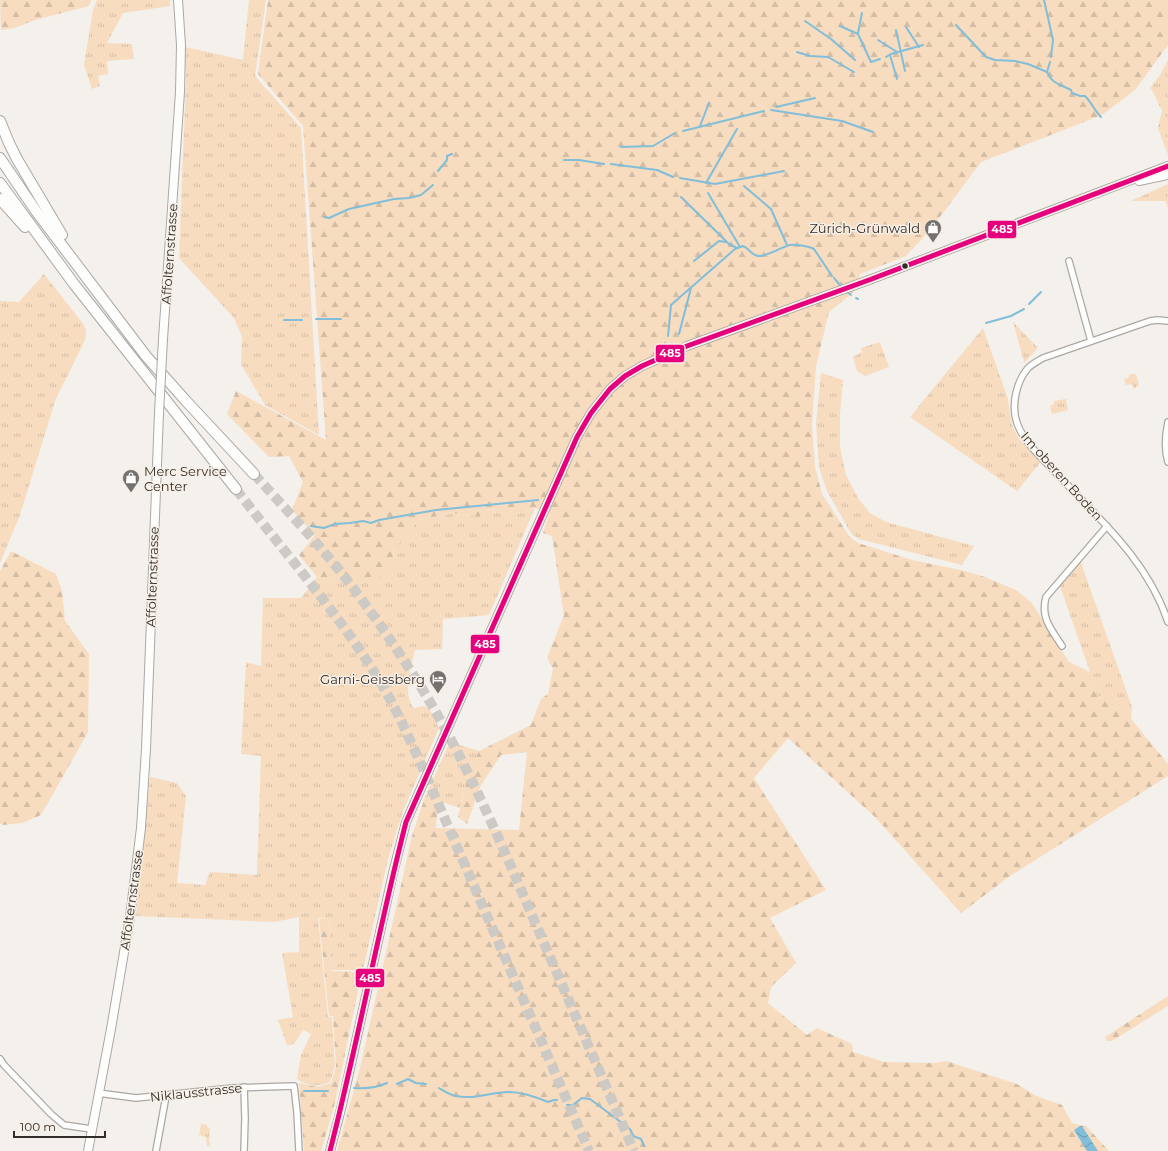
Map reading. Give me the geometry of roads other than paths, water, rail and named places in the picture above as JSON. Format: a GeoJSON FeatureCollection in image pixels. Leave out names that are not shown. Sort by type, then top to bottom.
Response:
{"type":"FeatureCollection","features":[{"type":"Feature","properties":{"kind":"highway"},"geometry":{"type":"LineString","coordinates":[[0,121],[9,143],[50,217],[89,275],[100,296]]}},
{"type":"Feature","properties":{"kind":"highway"},"geometry":{"type":"LineString","coordinates":[[0,158],[36,211],[151,361],[254,474]]}},
{"type":"Feature","properties":{"kind":"highway"},"geometry":{"type":"LineString","coordinates":[[0,183],[46,247],[236,489]]}},
{"type":"Feature","properties":{"kind":"highway"},"geometry":{"type":"LineString","coordinates":[[0,199],[18,220],[46,247]]}},
{"type":"Feature","properties":{"kind":"main road","name":"Affolternstrasse"},"geometry":{"type":"LineString","coordinates":[[88,1151],[130,917],[141,828],[146,749],[158,413],[180,92],[180,36],[178,0]]}},
{"type":"Feature","properties":{"kind":"main road"},"geometry":{"type":"LineString","coordinates":[[330,1151],[342,1105],[393,874],[406,822],[576,437],[591,413],[610,389],[625,376],[642,366],[686,346],[863,282],[1168,166]]}},
{"type":"Feature","properties":{"kind":"main road"},"geometry":{"type":"LineString","coordinates":[[1132,180],[1139,181],[1155,179],[1168,175]]}},
{"type":"Feature","properties":{"kind":"street"},"geometry":{"type":"LineString","coordinates":[[1069,261],[1091,341]]}},
{"type":"Feature","properties":{"kind":"street","name":"Im oberen Boden"},"geometry":{"type":"LineString","coordinates":[[1168,321],[1150,321],[1047,356],[1028,368],[1017,388],[1015,412],[1016,421],[1024,437],[1044,461],[1107,526],[1136,561],[1151,584],[1168,622]]}},
{"type":"Feature","properties":{"kind":"street"},"geometry":{"type":"LineString","coordinates":[[1168,422],[1165,436],[1165,449],[1168,462]]}},
{"type":"Feature","properties":{"kind":"street"},"geometry":{"type":"LineString","coordinates":[[1062,646],[1046,621],[1044,605],[1046,597],[1107,526]]}},
{"type":"Feature","properties":{"kind":"street"},"geometry":{"type":"LineString","coordinates":[[0,1059],[4,1065],[60,1122],[64,1125],[91,1129]]}},
{"type":"Feature","properties":{"kind":"street","name":"Niklausstrasse"},"geometry":{"type":"LineString","coordinates":[[98,1093],[136,1098],[244,1087],[294,1086],[299,1151]]}},
{"type":"Feature","properties":{"kind":"street"},"geometry":{"type":"LineString","coordinates":[[244,1087],[244,1151]]}},
{"type":"Feature","properties":{"kind":"street"},"geometry":{"type":"LineString","coordinates":[[156,1151],[166,1096]]}},
{"type":"Feature","properties":{"kind":"water"},"geometry":{"type":"Polygon","coordinates":[[[1082,1126],[1098,1151],[1087,1151],[1074,1130],[1082,1126]]]}},
{"type":"Feature","properties":{"kind":"waterway"},"geometry":{"type":"LineString","coordinates":[[1044,0],[1053,40],[1051,57]]}},
{"type":"Feature","properties":{"kind":"waterway"},"geometry":{"type":"LineString","coordinates":[[858,33],[862,13]]}},
{"type":"Feature","properties":{"kind":"waterway"},"geometry":{"type":"LineString","coordinates":[[805,21],[831,39],[855,60]]}},
{"type":"Feature","properties":{"kind":"waterway"},"geometry":{"type":"LineString","coordinates":[[956,25],[986,57],[995,60],[1015,61],[1028,64],[1047,72]]}},
{"type":"Feature","properties":{"kind":"waterway"},"geometry":{"type":"LineString","coordinates":[[840,26],[858,34],[871,62],[880,59]]}},
{"type":"Feature","properties":{"kind":"waterway"},"geometry":{"type":"LineString","coordinates":[[906,27],[919,47]]}},
{"type":"Feature","properties":{"kind":"waterway"},"geometry":{"type":"LineString","coordinates":[[896,30],[905,71]]}},
{"type":"Feature","properties":{"kind":"waterway"},"geometry":{"type":"LineString","coordinates":[[878,40],[897,52]]}},
{"type":"Feature","properties":{"kind":"waterway"},"geometry":{"type":"LineString","coordinates":[[886,57],[891,54],[923,45]]}},
{"type":"Feature","properties":{"kind":"waterway"},"geometry":{"type":"LineString","coordinates":[[797,52],[810,56],[828,57],[854,72]]}},
{"type":"Feature","properties":{"kind":"waterway"},"geometry":{"type":"LineString","coordinates":[[890,55],[897,79]]}},
{"type":"Feature","properties":{"kind":"waterway"},"geometry":{"type":"LineString","coordinates":[[1050,62],[1047,72],[1051,79],[1071,90],[1072,93],[1085,96],[1101,117]]}},
{"type":"Feature","properties":{"kind":"waterway"},"geometry":{"type":"LineString","coordinates":[[776,107],[815,98]]}},
{"type":"Feature","properties":{"kind":"waterway"},"geometry":{"type":"LineString","coordinates":[[700,126],[709,103]]}},
{"type":"Feature","properties":{"kind":"waterway"},"geometry":{"type":"LineString","coordinates":[[771,110],[842,121],[873,132]]}},
{"type":"Feature","properties":{"kind":"waterway"},"geometry":{"type":"LineString","coordinates":[[683,131],[764,111]]}},
{"type":"Feature","properties":{"kind":"waterway"},"geometry":{"type":"LineString","coordinates":[[706,183],[737,129]]}},
{"type":"Feature","properties":{"kind":"waterway"},"geometry":{"type":"LineString","coordinates":[[621,147],[653,146],[675,133]]}},
{"type":"Feature","properties":{"kind":"waterway"},"geometry":{"type":"LineString","coordinates":[[438,171],[447,160],[447,156],[452,154]]}},
{"type":"Feature","properties":{"kind":"waterway"},"geometry":{"type":"LineString","coordinates":[[564,160],[579,160],[604,164]]}},
{"type":"Feature","properties":{"kind":"waterway"},"geometry":{"type":"LineString","coordinates":[[611,164],[657,170],[673,177]]}},
{"type":"Feature","properties":{"kind":"waterway"},"geometry":{"type":"LineString","coordinates":[[680,178],[715,184],[784,171]]}},
{"type":"Feature","properties":{"kind":"waterway"},"geometry":{"type":"LineString","coordinates":[[324,217],[329,218],[349,209],[394,199],[409,198],[421,195],[433,185]]}},
{"type":"Feature","properties":{"kind":"waterway"},"geometry":{"type":"LineString","coordinates":[[744,186],[771,209],[787,245]]}},
{"type":"Feature","properties":{"kind":"waterway"},"geometry":{"type":"LineString","coordinates":[[708,193],[740,247]]}},
{"type":"Feature","properties":{"kind":"waterway"},"geometry":{"type":"LineString","coordinates":[[681,197],[729,244],[737,248]]}},
{"type":"Feature","properties":{"kind":"waterway"},"geometry":{"type":"LineString","coordinates":[[694,261],[719,241],[726,242]]}},
{"type":"Feature","properties":{"kind":"waterway"},"geometry":{"type":"LineString","coordinates":[[668,336],[671,305],[735,249],[743,246],[758,256],[765,255],[790,245],[812,248],[832,276]]}},
{"type":"Feature","properties":{"kind":"waterway"},"geometry":{"type":"LineString","coordinates":[[834,278],[840,285]]}},
{"type":"Feature","properties":{"kind":"waterway"},"geometry":{"type":"LineString","coordinates":[[679,334],[691,288]]}},
{"type":"Feature","properties":{"kind":"waterway"},"geometry":{"type":"LineString","coordinates":[[847,292],[851,295]]}},
{"type":"Feature","properties":{"kind":"waterway"},"geometry":{"type":"LineString","coordinates":[[1029,304],[1041,292]]}},
{"type":"Feature","properties":{"kind":"waterway"},"geometry":{"type":"LineString","coordinates":[[986,323],[1011,316],[1024,309]]}},
{"type":"Feature","properties":{"kind":"waterway"},"geometry":{"type":"LineString","coordinates":[[316,319],[341,319]]}},
{"type":"Feature","properties":{"kind":"waterway"},"geometry":{"type":"LineString","coordinates":[[284,320],[302,320]]}},
{"type":"Feature","properties":{"kind":"waterway"},"geometry":{"type":"LineString","coordinates":[[311,526],[324,528],[335,524],[363,521],[371,523],[379,520],[436,510],[538,500]]}},
{"type":"Feature","properties":{"kind":"waterway"},"geometry":{"type":"LineString","coordinates":[[397,1084],[408,1079],[416,1083],[426,1084]]}},
{"type":"Feature","properties":{"kind":"waterway"},"geometry":{"type":"LineString","coordinates":[[354,1088],[371,1088],[387,1083]]}},
{"type":"Feature","properties":{"kind":"waterway"},"geometry":{"type":"LineString","coordinates":[[439,1088],[452,1095],[463,1097],[514,1092],[548,1102],[557,1100]]}},
{"type":"Feature","properties":{"kind":"waterway"},"geometry":{"type":"LineString","coordinates":[[304,1091],[328,1091]]}},
{"type":"Feature","properties":{"kind":"waterway"},"geometry":{"type":"LineString","coordinates":[[567,1105],[573,1105],[582,1098],[590,1099],[630,1129],[633,1136],[641,1139],[644,1146]]}},
{"type":"Feature","properties":{"kind":"tunnel"},"geometry":{"type":"LineString","coordinates":[[254,474],[319,546],[351,585],[402,657],[437,714],[466,770],[519,884],[634,1151]]}},
{"type":"Feature","properties":{"kind":"tunnel"},"geometry":{"type":"LineString","coordinates":[[236,489],[343,627],[389,696],[421,764],[589,1151]]}},
{"type":"Feature","properties":{"kind":"place","name":"Zürich-Grünwald"},"geometry":{"type":"Point","coordinates":[933,243]}},
{"type":"Feature","properties":{"kind":"place","name":"Merc Service Center"},"geometry":{"type":"Point","coordinates":[131,493]}},
{"type":"Feature","properties":{"kind":"place","name":"Garni-Geissberg"},"geometry":{"type":"Point","coordinates":[438,694]}}]}
